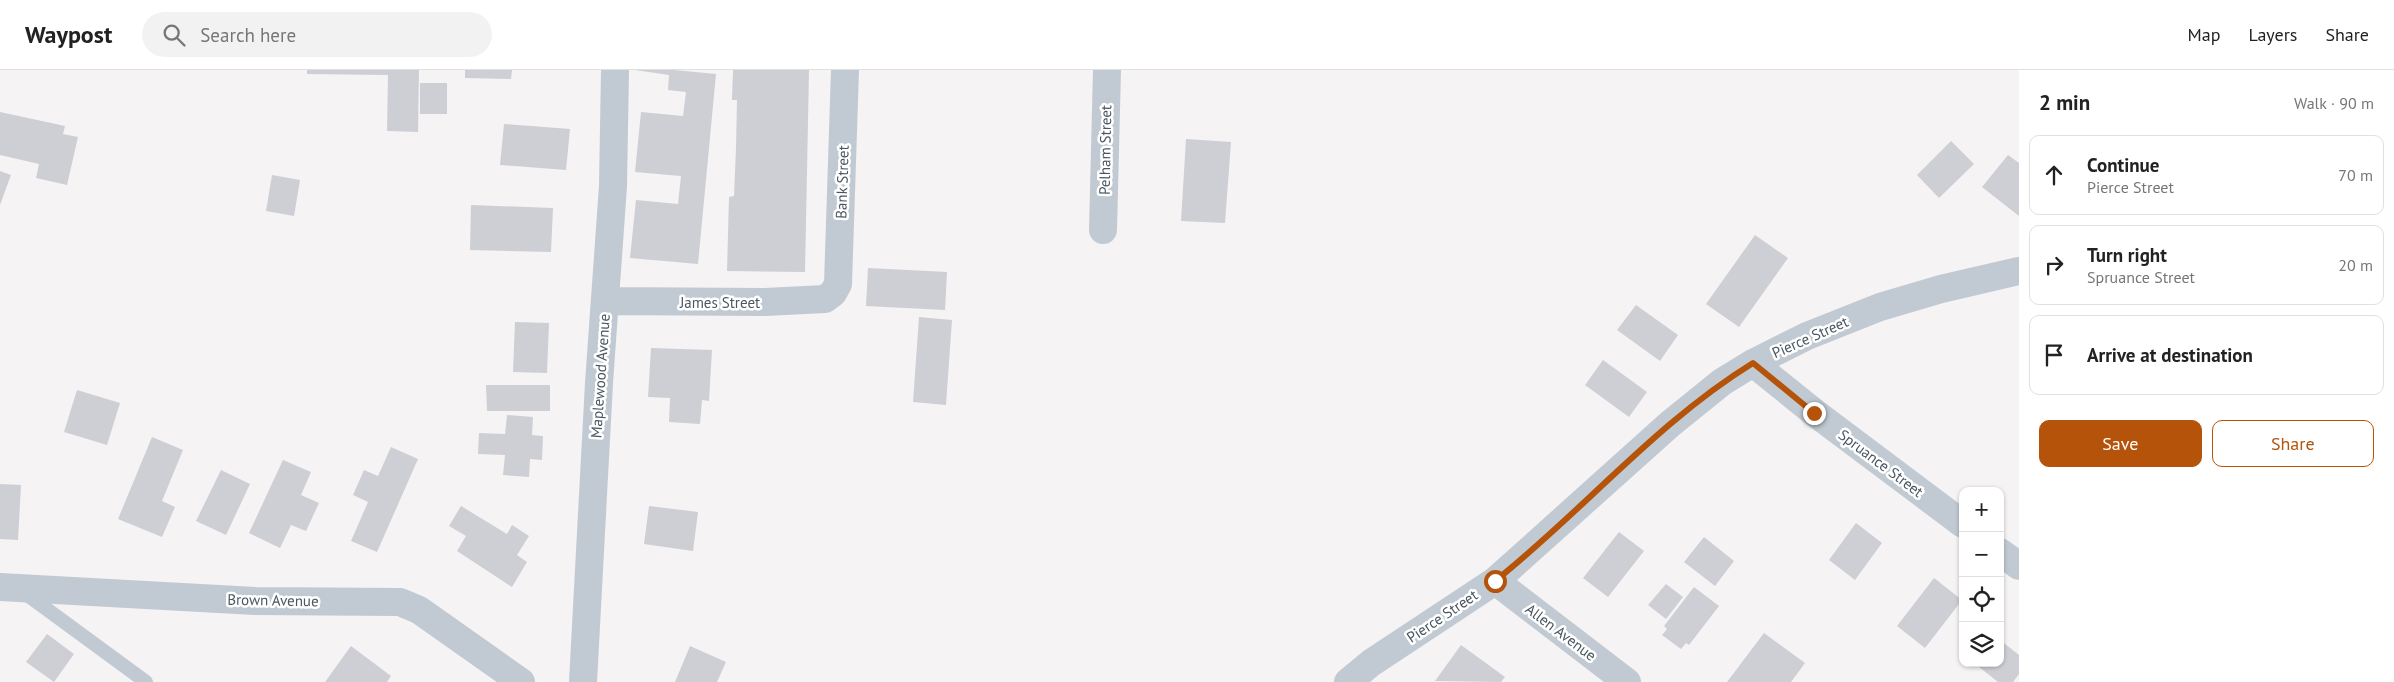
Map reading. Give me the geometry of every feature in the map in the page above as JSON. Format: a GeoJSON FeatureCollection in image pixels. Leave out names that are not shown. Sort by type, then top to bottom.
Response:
{"type":"FeatureCollection","features":[{"type":"Feature","properties":{"kind":"street","name":"Maplewood Avenue"},"geometry":{"type":"LineString","coordinates":[[583,682],[604,301],[613,186],[615,70]]}},
{"type":"Feature","properties":{"kind":"street","name":"Bank Street"},"geometry":{"type":"LineString","coordinates":[[833,293],[838,284],[845,70]]}},
{"type":"Feature","properties":{"kind":"street","name":"Pelham Street"},"geometry":{"type":"LineString","coordinates":[[1103,230],[1107,70]]}},
{"type":"Feature","properties":{"kind":"street","name":"Pierce Street"},"geometry":{"type":"LineString","coordinates":[[1348,682],[1371,663],[1495,581],[1670,424],[1722,382],[1753,363],[1807,336],[1880,307],[1941,289],[2019,271]]}},
{"type":"Feature","properties":{"kind":"street","name":"James Street"},"geometry":{"type":"LineString","coordinates":[[604,301],[765,302],[825,299],[833,293]]}},
{"type":"Feature","properties":{"kind":"street","name":"Spruance Street"},"geometry":{"type":"LineString","coordinates":[[1753,363],[1814,413],[1959,521]]}},
{"type":"Feature","properties":{"kind":"street"},"geometry":{"type":"LineString","coordinates":[[2004,555],[2019,566]]}},
{"type":"Feature","properties":{"kind":"street","name":"Allen Avenue"},"geometry":{"type":"LineString","coordinates":[[1495,581],[1627,682]]}},
{"type":"Feature","properties":{"kind":"street","name":"Brown Avenue"},"geometry":{"type":"LineString","coordinates":[[9,588],[255,601],[400,602],[419,610],[522,682]]}},
{"type":"Feature","properties":{"kind":"lane"},"geometry":{"type":"LineString","coordinates":[[9,588],[146,682]]}},
{"type":"Feature","properties":{"kind":"building"},"geometry":{"type":"Polygon","coordinates":[[[307,70],[419,70],[418,132],[387,131],[388,75],[307,74],[307,70]]]}},
{"type":"Feature","properties":{"kind":"building"},"geometry":{"type":"Polygon","coordinates":[[[465,70],[512,70],[511,79],[465,78],[465,70]]]}},
{"type":"Feature","properties":{"kind":"building"},"geometry":{"type":"Polygon","coordinates":[[[635,70],[674,70],[716,74],[698,264],[630,258],[636,200],[678,204],[681,176],[635,172],[641,112],[683,116],[686,92],[668,90],[669,75],[635,70]]]}},
{"type":"Feature","properties":{"kind":"building"},"geometry":{"type":"Polygon","coordinates":[[[733,70],[809,70],[805,272],[727,271],[729,197],[734,196],[736,148],[737,100],[732,100],[733,70]]]}},
{"type":"Feature","properties":{"kind":"building"},"geometry":{"type":"Polygon","coordinates":[[[420,83],[447,83],[447,114],[420,114],[420,83]]]}},
{"type":"Feature","properties":{"kind":"building"},"geometry":{"type":"Polygon","coordinates":[[[0,112],[65,126],[63,134],[78,137],[67,185],[36,178],[39,164],[0,155],[0,112]]]}},
{"type":"Feature","properties":{"kind":"building"},"geometry":{"type":"Polygon","coordinates":[[[504,124],[570,129],[566,170],[500,165],[504,124]]]}},
{"type":"Feature","properties":{"kind":"building"},"geometry":{"type":"Polygon","coordinates":[[[1186,139],[1231,142],[1225,223],[1181,221],[1186,139]]]}},
{"type":"Feature","properties":{"kind":"building"},"geometry":{"type":"Polygon","coordinates":[[[1951,141],[1974,164],[1939,198],[1917,175],[1951,141]]]}},
{"type":"Feature","properties":{"kind":"building"},"geometry":{"type":"Polygon","coordinates":[[[2008,155],[2019,163],[2019,216],[1982,187],[2008,155]]]}},
{"type":"Feature","properties":{"kind":"building"},"geometry":{"type":"Polygon","coordinates":[[[0,171],[11,175],[0,205],[0,171]]]}},
{"type":"Feature","properties":{"kind":"building"},"geometry":{"type":"Polygon","coordinates":[[[272,175],[300,180],[294,216],[266,211],[272,175]]]}},
{"type":"Feature","properties":{"kind":"building"},"geometry":{"type":"Polygon","coordinates":[[[471,205],[553,208],[551,252],[470,250],[471,205]]]}},
{"type":"Feature","properties":{"kind":"building"},"geometry":{"type":"Polygon","coordinates":[[[1755,235],[1788,258],[1739,327],[1706,304],[1755,235]]]}},
{"type":"Feature","properties":{"kind":"building"},"geometry":{"type":"Polygon","coordinates":[[[868,268],[947,272],[945,310],[866,306],[868,268]]]}},
{"type":"Feature","properties":{"kind":"building"},"geometry":{"type":"Polygon","coordinates":[[[1636,305],[1678,335],[1660,361],[1617,330],[1636,305]]]}},
{"type":"Feature","properties":{"kind":"building"},"geometry":{"type":"Polygon","coordinates":[[[919,317],[952,320],[946,405],[913,402],[919,317]]]}},
{"type":"Feature","properties":{"kind":"building"},"geometry":{"type":"Polygon","coordinates":[[[515,322],[549,323],[547,373],[513,372],[515,322]]]}},
{"type":"Feature","properties":{"kind":"building"},"geometry":{"type":"Polygon","coordinates":[[[651,348],[712,350],[709,401],[702,400],[700,424],[669,422],[670,398],[648,397],[651,348]]]}},
{"type":"Feature","properties":{"kind":"building"},"geometry":{"type":"Polygon","coordinates":[[[1603,360],[1647,392],[1629,417],[1585,385],[1603,360]]]}},
{"type":"Feature","properties":{"kind":"building"},"geometry":{"type":"Polygon","coordinates":[[[486,385],[550,385],[550,411],[487,411],[486,385]]]}},
{"type":"Feature","properties":{"kind":"building"},"geometry":{"type":"Polygon","coordinates":[[[77,390],[120,403],[107,445],[64,432],[77,390]]]}},
{"type":"Feature","properties":{"kind":"building"},"geometry":{"type":"Polygon","coordinates":[[[507,415],[533,417],[532,435],[543,436],[542,460],[530,459],[529,477],[503,475],[505,455],[478,454],[479,433],[505,434],[507,415]]]}},
{"type":"Feature","properties":{"kind":"building"},"geometry":{"type":"Polygon","coordinates":[[[152,437],[183,450],[162,501],[175,507],[162,537],[118,519],[152,437]]]}},
{"type":"Feature","properties":{"kind":"building"},"geometry":{"type":"Polygon","coordinates":[[[391,447],[418,459],[377,552],[351,541],[368,502],[353,495],[364,470],[378,476],[391,447]]]}},
{"type":"Feature","properties":{"kind":"building"},"geometry":{"type":"Polygon","coordinates":[[[283,460],[311,472],[301,495],[319,503],[306,531],[291,525],[280,548],[249,533],[283,460]]]}},
{"type":"Feature","properties":{"kind":"building"},"geometry":{"type":"Polygon","coordinates":[[[221,470],[250,484],[226,535],[196,521],[221,470]]]}},
{"type":"Feature","properties":{"kind":"building"},"geometry":{"type":"Polygon","coordinates":[[[0,484],[21,485],[18,540],[0,539],[0,484]]]}},
{"type":"Feature","properties":{"kind":"building"},"geometry":{"type":"Polygon","coordinates":[[[461,506],[507,534],[512,525],[529,536],[517,555],[527,562],[512,587],[457,551],[466,536],[449,526],[461,506]]]}},
{"type":"Feature","properties":{"kind":"building"},"geometry":{"type":"Polygon","coordinates":[[[649,506],[698,512],[693,551],[644,544],[649,506]]]}},
{"type":"Feature","properties":{"kind":"building"},"geometry":{"type":"Polygon","coordinates":[[[1856,523],[1882,543],[1855,580],[1829,560],[1856,523]]]}},
{"type":"Feature","properties":{"kind":"building"},"geometry":{"type":"Polygon","coordinates":[[[1619,532],[1644,551],[1608,597],[1583,578],[1619,532]]]}},
{"type":"Feature","properties":{"kind":"building"},"geometry":{"type":"Polygon","coordinates":[[[1704,537],[1734,561],[1715,586],[1684,562],[1704,537]]]}},
{"type":"Feature","properties":{"kind":"building"},"geometry":{"type":"Polygon","coordinates":[[[1934,578],[1959,598],[1959,604],[1925,648],[1897,626],[1934,578]]]}},
{"type":"Feature","properties":{"kind":"building"},"geometry":{"type":"Polygon","coordinates":[[[1666,584],[1683,597],[1666,619],[1648,605],[1666,584]]]}},
{"type":"Feature","properties":{"kind":"building"},"geometry":{"type":"Polygon","coordinates":[[[1694,587],[1719,606],[1689,645],[1686,643],[1681,649],[1662,635],[1667,629],[1664,626],[1694,587]]]}},
{"type":"Feature","properties":{"kind":"building"},"geometry":{"type":"Polygon","coordinates":[[[1764,633],[1805,663],[1791,682],[1727,682],[1764,633]]]}},
{"type":"Feature","properties":{"kind":"building"},"geometry":{"type":"Polygon","coordinates":[[[47,634],[74,654],[54,682],[26,662],[47,634]]]}},
{"type":"Feature","properties":{"kind":"building"},"geometry":{"type":"Polygon","coordinates":[[[2004,643],[2019,655],[2019,674],[2013,682],[1998,682],[1979,667],[2004,667],[2004,643]]]}},
{"type":"Feature","properties":{"kind":"building"},"geometry":{"type":"Polygon","coordinates":[[[1461,645],[1505,677],[1501,682],[1435,681],[1461,645]]]}},
{"type":"Feature","properties":{"kind":"building"},"geometry":{"type":"Polygon","coordinates":[[[351,646],[391,676],[387,682],[325,682],[351,646]]]}},
{"type":"Feature","properties":{"kind":"building"},"geometry":{"type":"Polygon","coordinates":[[[690,646],[726,662],[717,682],[675,682],[690,646]]]}},
{"type":"Feature","properties":{"kind":"route"},"geometry":{"type":"LineString","coordinates":[[1495,581],[1670,424],[1722,382],[1753,363],[1814,413]]}}]}
